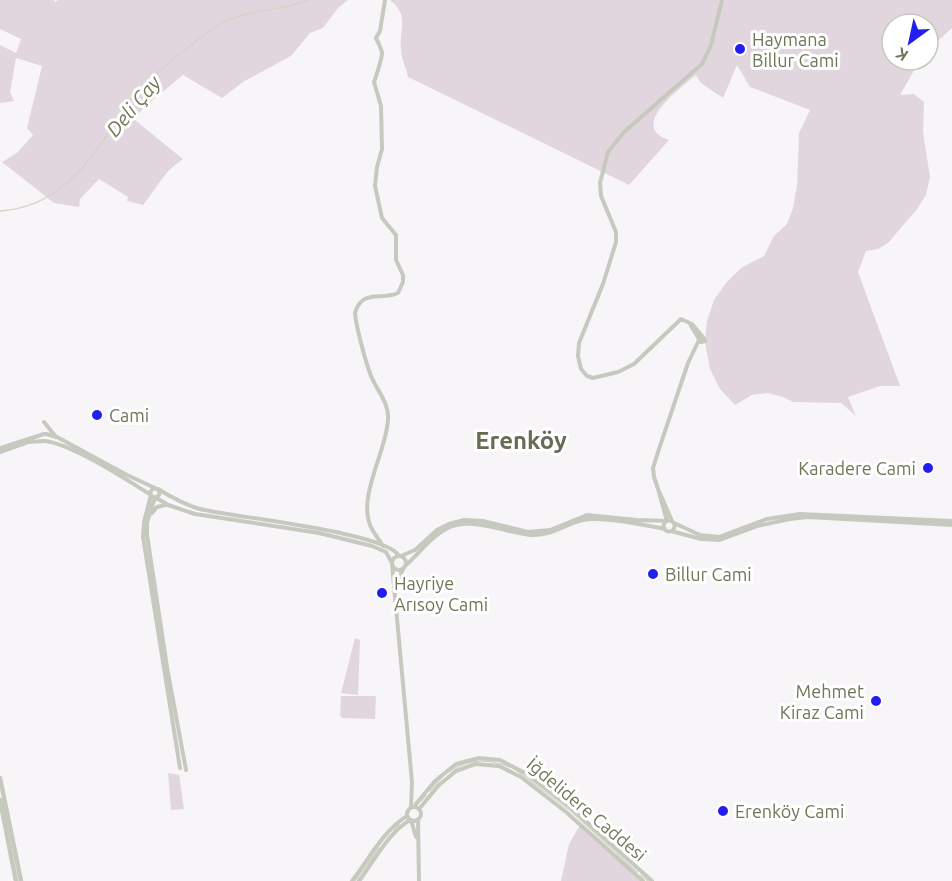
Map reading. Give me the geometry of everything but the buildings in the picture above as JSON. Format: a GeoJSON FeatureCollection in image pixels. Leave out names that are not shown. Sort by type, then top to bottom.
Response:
{"type":"FeatureCollection","features":[{"type":"Feature","properties":{"kind":"main road"},"geometry":{"type":"LineString","coordinates":[[0,778],[18,881]]}},
{"type":"Feature","properties":{"kind":"main road"},"geometry":{"type":"LineString","coordinates":[[0,800],[18,881]]}},
{"type":"Feature","properties":{"kind":"street"},"geometry":{"type":"LineString","coordinates":[[383,546],[373,532],[369,521],[367,499],[380,460],[388,414],[384,398],[376,387],[368,366],[356,313],[362,302],[372,296],[388,297],[398,293],[403,282],[403,276],[396,260],[396,236],[382,218],[375,186],[382,149],[381,106],[374,82],[378,75],[378,63],[382,55],[376,38],[380,31],[385,0]]}},
{"type":"Feature","properties":{"kind":"street"},"geometry":{"type":"LineString","coordinates":[[671,531],[675,527],[658,489],[653,468],[686,371],[701,339],[689,323],[683,319],[678,320],[634,364],[618,372],[593,378],[585,374],[580,366],[579,343],[600,291],[616,242],[616,232],[601,196],[600,183],[608,152],[624,132],[702,64],[711,45],[723,0]]}},
{"type":"Feature","properties":{"kind":"street"},"geometry":{"type":"LineString","coordinates":[[44,422],[57,437]]}},
{"type":"Feature","properties":{"kind":"street"},"geometry":{"type":"LineString","coordinates":[[43,441],[41,438],[45,434]]}},
{"type":"Feature","properties":{"kind":"street"},"geometry":{"type":"LineString","coordinates":[[0,450],[45,434],[57,437],[127,475],[197,508],[309,526],[372,544],[386,552],[398,570],[438,534],[461,524],[476,524],[528,535],[540,535],[557,532],[584,520],[628,522],[711,540],[726,538],[757,526],[790,519],[952,523]]}},
{"type":"Feature","properties":{"kind":"street"},"geometry":{"type":"LineString","coordinates":[[0,450],[28,442],[43,441],[60,444],[168,505],[200,515],[319,533],[383,546],[396,551],[405,560],[405,566],[394,588]]}},
{"type":"Feature","properties":{"kind":"street"},"geometry":{"type":"LineString","coordinates":[[138,487],[147,497],[148,508]]}},
{"type":"Feature","properties":{"kind":"street"},"geometry":{"type":"LineString","coordinates":[[157,489],[151,490],[153,496],[147,535],[166,667],[186,770]]}},
{"type":"Feature","properties":{"kind":"street"},"geometry":{"type":"LineString","coordinates":[[157,489],[159,494],[153,496],[148,508],[143,537],[180,768]]}},
{"type":"Feature","properties":{"kind":"street"},"geometry":{"type":"LineString","coordinates":[[149,516],[157,507],[168,505]]}},
{"type":"Feature","properties":{"kind":"street"},"geometry":{"type":"LineString","coordinates":[[418,881],[418,819],[421,814],[415,808],[412,782],[392,563],[395,558],[415,550],[437,530],[464,520],[483,521],[528,532],[550,530],[587,515],[671,521],[700,535],[719,537],[767,519],[800,514],[952,523]]}},
{"type":"Feature","properties":{"kind":"street"},"geometry":{"type":"LineString","coordinates":[[665,529],[664,525],[671,521]]}},
{"type":"Feature","properties":{"kind":"street"},"geometry":{"type":"LineString","coordinates":[[372,544],[373,532]]}},
{"type":"Feature","properties":{"kind":"street","name":"İğdelidere Caddesi"},"geometry":{"type":"LineString","coordinates":[[415,808],[427,790],[449,768],[465,761],[484,758],[508,763],[525,773],[577,813],[652,881]]}},
{"type":"Feature","properties":{"kind":"street","name":"İğdelidere Caddesi"},"geometry":{"type":"LineString","coordinates":[[415,808],[450,775],[462,768],[482,764],[502,767],[521,777],[559,806],[644,881]]}},
{"type":"Feature","properties":{"kind":"street"},"geometry":{"type":"LineString","coordinates":[[412,782],[415,808]]}},
{"type":"Feature","properties":{"kind":"street"},"geometry":{"type":"LineString","coordinates":[[414,792],[418,794],[427,790],[430,795]]}},
{"type":"Feature","properties":{"kind":"street"},"geometry":{"type":"LineString","coordinates":[[415,808],[408,810],[409,819],[414,827],[417,847]]}},
{"type":"Feature","properties":{"kind":"street"},"geometry":{"type":"LineString","coordinates":[[359,881],[384,846],[409,819]]}},
{"type":"Feature","properties":{"kind":"street"},"geometry":{"type":"LineString","coordinates":[[352,881],[399,821],[418,819]]}},
{"type":"Feature","properties":{"kind":"street"},"geometry":{"type":"LineString","coordinates":[[404,824],[414,827]]}},
{"type":"Feature","properties":{"kind":"shaded area"},"geometry":{"type":"Polygon","coordinates":[[[0,0],[54,0],[55,2],[58,0],[348,0],[338,8],[323,28],[310,33],[291,56],[243,82],[222,98],[183,75],[143,108],[135,120],[183,159],[165,175],[143,205],[127,201],[128,197],[99,179],[80,199],[79,207],[54,203],[2,162],[18,152],[33,135],[27,128],[42,66],[16,58],[10,92],[14,101],[0,103],[0,45],[16,53],[21,39],[0,29],[0,0]]]}},
{"type":"Feature","properties":{"kind":"shaded area"},"geometry":{"type":"Polygon","coordinates":[[[390,0],[952,0],[952,28],[940,39],[940,12],[880,12],[880,72],[913,72],[900,95],[914,94],[924,102],[923,132],[930,177],[926,195],[917,209],[888,243],[878,249],[866,251],[858,272],[900,386],[880,386],[848,397],[856,416],[841,403],[793,402],[767,393],[752,395],[735,405],[720,389],[710,369],[705,342],[707,321],[714,300],[741,268],[764,256],[774,236],[787,224],[797,186],[799,133],[810,110],[750,87],[737,65],[723,98],[701,83],[696,75],[670,97],[655,116],[654,126],[658,134],[669,140],[629,185],[408,77],[401,52],[402,17],[390,0]]]}},
{"type":"Feature","properties":{"kind":"shaded area"},"geometry":{"type":"Polygon","coordinates":[[[355,638],[360,640],[358,695],[341,693],[355,638]]]}},
{"type":"Feature","properties":{"kind":"shaded area"},"geometry":{"type":"Polygon","coordinates":[[[341,696],[376,696],[375,719],[342,718],[340,715],[341,696]]]}},
{"type":"Feature","properties":{"kind":"shaded area"},"geometry":{"type":"Polygon","coordinates":[[[168,773],[179,775],[184,809],[171,810],[168,773]]]}},
{"type":"Feature","properties":{"kind":"shaded area"},"geometry":{"type":"Polygon","coordinates":[[[580,825],[643,881],[561,881],[569,844],[580,825]]]}},
{"type":"Feature","properties":{"kind":"waterway","name":"Deli Çay"},"geometry":{"type":"LineString","coordinates":[[0,211],[18,208],[49,196],[75,175],[139,91],[169,62],[213,29],[235,17],[308,0]]}},
{"type":"Feature","properties":{"kind":"waterway"},"geometry":{"type":"LineString","coordinates":[[449,772],[463,764],[478,761],[493,762],[509,767]]}},
{"type":"Feature","properties":{"kind":"waterway"},"geometry":{"type":"LineString","coordinates":[[516,770],[572,812],[637,872]]}},
{"type":"Feature","properties":{"kind":"waterway"},"geometry":{"type":"LineString","coordinates":[[430,791],[442,777]]}},
{"type":"Feature","properties":{"kind":"waterway"},"geometry":{"type":"LineString","coordinates":[[421,801],[426,795]]}},
{"type":"Feature","properties":{"kind":"waterway"},"geometry":{"type":"LineString","coordinates":[[394,831],[399,825]]}},
{"type":"Feature","properties":{"kind":"waterway"},"geometry":{"type":"LineString","coordinates":[[355,881],[379,848]]}},
{"type":"Feature","properties":{"kind":"waterway"},"geometry":{"type":"LineString","coordinates":[[641,875],[648,881]]}},
{"type":"Feature","properties":{"kind":"place","name":"Haymana Billur Cami"},"geometry":{"type":"Point","coordinates":[740,49]}},
{"type":"Feature","properties":{"kind":"place","name":"Cami"},"geometry":{"type":"Point","coordinates":[97,415]}},
{"type":"Feature","properties":{"kind":"place","name":"Karadere Cami"},"geometry":{"type":"Point","coordinates":[928,468]}},
{"type":"Feature","properties":{"kind":"place","name":"Billur Cami"},"geometry":{"type":"Point","coordinates":[653,574]}},
{"type":"Feature","properties":{"kind":"place","name":"Hayriye Arısoy Cami"},"geometry":{"type":"Point","coordinates":[382,593]}},
{"type":"Feature","properties":{"kind":"place","name":"Mehmet Kiraz Cami"},"geometry":{"type":"Point","coordinates":[876,701]}},
{"type":"Feature","properties":{"kind":"place","name":"Erenköy Cami"},"geometry":{"type":"Point","coordinates":[723,811]}},
{"type":"Feature","properties":{"kind":"district","name":"Erenköy"},"geometry":{"type":"Point","coordinates":[521,440]}}]}
